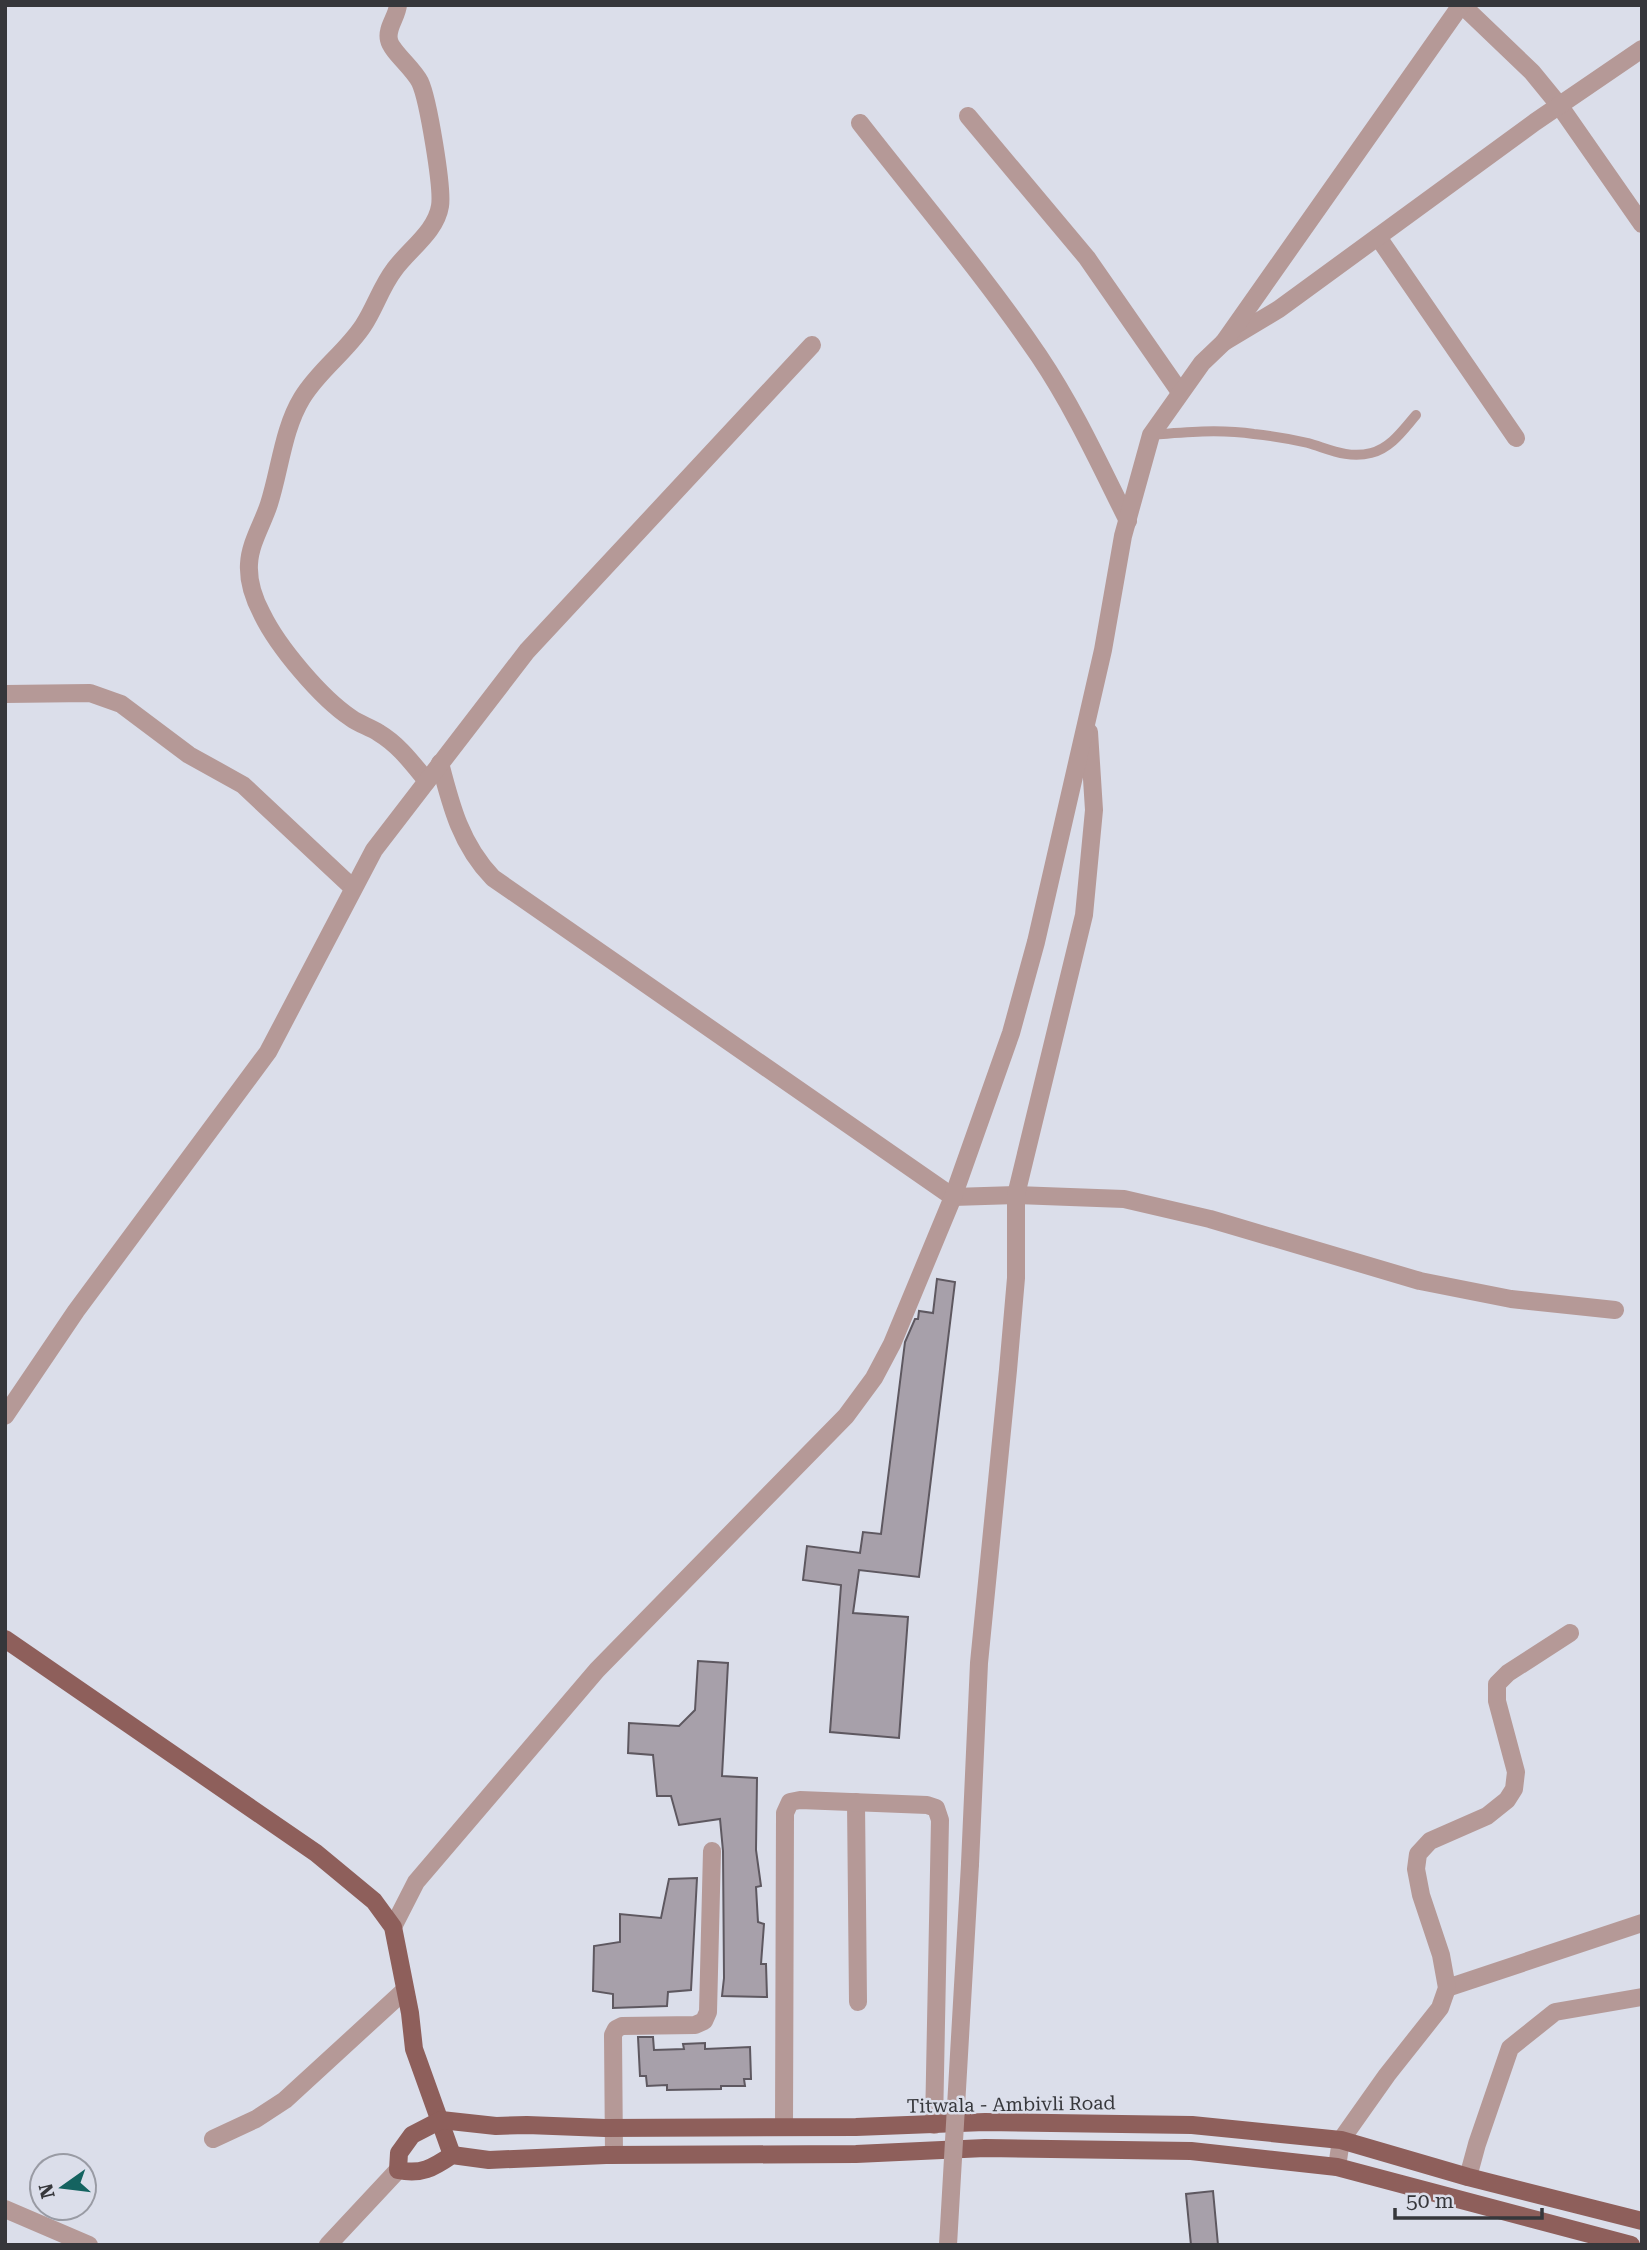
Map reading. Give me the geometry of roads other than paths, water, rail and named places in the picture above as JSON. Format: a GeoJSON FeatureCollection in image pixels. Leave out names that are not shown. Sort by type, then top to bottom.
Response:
{"type":"FeatureCollection","features":[{"type":"Feature","properties":{"kind":"main road"},"geometry":{"type":"LineString","coordinates":[[5,1639],[316,1853],[374,1901],[393,1927],[414,2049],[452,2155]]}},
{"type":"Feature","properties":{"kind":"main road"},"geometry":{"type":"LineString","coordinates":[[441,2120],[412,2135],[399,2152],[398,2170],[411,2173],[429,2170],[452,2155],[489,2160],[614,2155],[856,2154],[985,2148],[1191,2151],[1337,2167],[1631,2245]]}},
{"type":"Feature","properties":{"kind":"main road","name":"Titwala - Ambivli Road"},"geometry":{"type":"LineString","coordinates":[[441,2120],[496,2126],[527,2124],[614,2127],[934,2125],[985,2122],[1192,2125],[1341,2140],[1468,2177],[1642,2221]]}},
{"type":"Feature","properties":{"kind":"street"},"geometry":{"type":"LineString","coordinates":[[398,5],[388,37],[394,51],[407,62],[420,82],[427,103],[440,184],[440,208],[430,226],[394,270],[364,325],[347,347],[319,373],[301,400],[292,420],[270,502],[249,562],[250,584],[262,615],[290,657],[329,700],[352,719],[378,732],[403,751],[427,781]]}},
{"type":"Feature","properties":{"kind":"street"},"geometry":{"type":"LineString","coordinates":[[393,1927],[416,1882],[597,1670],[846,1416],[874,1378],[892,1344],[953,1197],[1011,1033],[1037,942],[1103,650],[1128,521],[1151,435],[1202,363],[1224,342],[1462,5],[1532,72],[1642,224]]}},
{"type":"Feature","properties":{"kind":"street"},"geometry":{"type":"LineString","coordinates":[[1224,342],[1279,309],[1642,49]]}},
{"type":"Feature","properties":{"kind":"street"},"geometry":{"type":"LineString","coordinates":[[968,116],[1087,258],[1180,392]]}},
{"type":"Feature","properties":{"kind":"street"},"geometry":{"type":"LineString","coordinates":[[860,123],[1040,357],[1074,413],[1128,521]]}},
{"type":"Feature","properties":{"kind":"street"},"geometry":{"type":"LineString","coordinates":[[1378,237],[1516,438]]}},
{"type":"Feature","properties":{"kind":"street"},"geometry":{"type":"LineString","coordinates":[[5,1416],[76,1311],[268,1052],[374,850],[527,651],[813,345]]}},
{"type":"Feature","properties":{"kind":"street"},"geometry":{"type":"LineString","coordinates":[[5,694],[90,693],[121,704],[189,755],[243,785],[353,888]]}},
{"type":"Feature","properties":{"kind":"street"},"geometry":{"type":"LineString","coordinates":[[948,2245],[970,1878],[979,1663],[1016,1278],[1016,1195],[1084,915],[1094,810],[1088,711]]}},
{"type":"Feature","properties":{"kind":"street"},"geometry":{"type":"LineString","coordinates":[[440,763],[453,813],[461,832],[476,860],[493,878],[953,1197],[1016,1195],[1124,1199],[1210,1219],[1420,1281],[1511,1300],[1615,1310]]}},
{"type":"Feature","properties":{"kind":"street"},"geometry":{"type":"LineString","coordinates":[[1337,2167],[1341,2140],[1387,2075],[1440,2008],[1447,1988],[1441,1955],[1421,1895],[1416,1868],[1418,1854],[1430,1841],[1487,1816],[1507,1800],[1514,1789],[1516,1772],[1497,1701],[1497,1684],[1508,1673],[1570,1633]]}},
{"type":"Feature","properties":{"kind":"street"},"geometry":{"type":"LineString","coordinates":[[784,2127],[785,1813],[790,1802],[800,1800],[927,1805],[936,1808],[940,1820],[934,2125]]}},
{"type":"Feature","properties":{"kind":"street"},"geometry":{"type":"LineString","coordinates":[[856,1802],[858,2002]]}},
{"type":"Feature","properties":{"kind":"street"},"geometry":{"type":"LineString","coordinates":[[614,2155],[613,2035],[616,2029],[622,2026],[695,2025],[704,2021],[708,2012],[712,1852]]}},
{"type":"Feature","properties":{"kind":"street"},"geometry":{"type":"LineString","coordinates":[[1447,1988],[1642,1923]]}},
{"type":"Feature","properties":{"kind":"street"},"geometry":{"type":"LineString","coordinates":[[213,2139],[256,2119],[285,2100],[405,1990]]}},
{"type":"Feature","properties":{"kind":"street"},"geometry":{"type":"LineString","coordinates":[[1468,2177],[1510,2048],[1555,2012],[1642,1997]]}},
{"type":"Feature","properties":{"kind":"street"},"geometry":{"type":"LineString","coordinates":[[328,2245],[398,2170]]}},
{"type":"Feature","properties":{"kind":"street"},"geometry":{"type":"LineString","coordinates":[[5,2209],[89,2245]]}},
{"type":"Feature","properties":{"kind":"lane"},"geometry":{"type":"LineString","coordinates":[[1151,435],[1203,431],[1253,433],[1308,443],[1327,451],[1351,455],[1372,453],[1392,443],[1416,415]]}}]}
